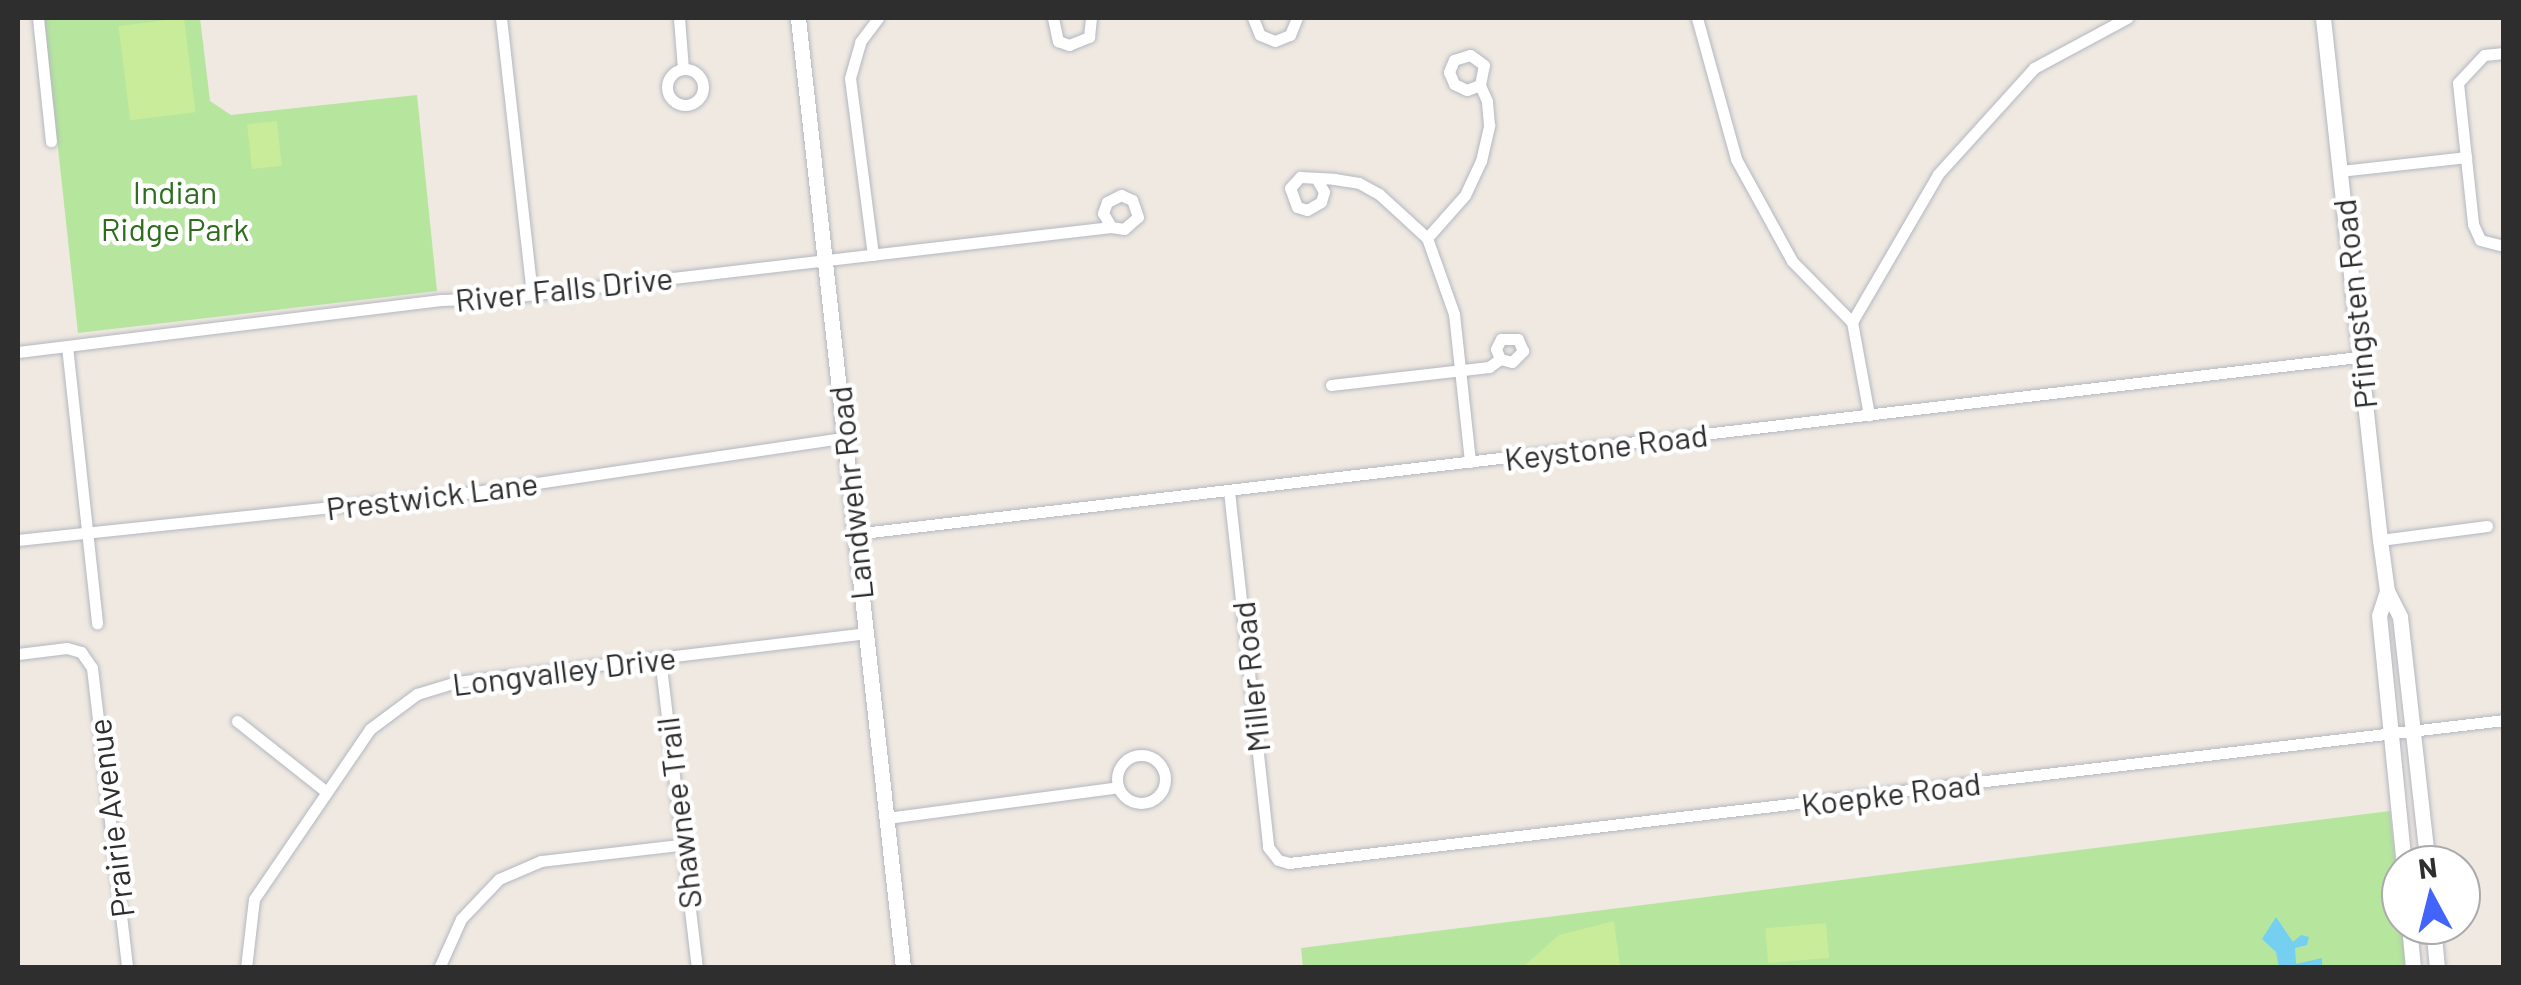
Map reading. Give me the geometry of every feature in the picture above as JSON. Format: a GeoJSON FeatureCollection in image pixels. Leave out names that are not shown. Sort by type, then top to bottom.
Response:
{"type":"FeatureCollection","features":[{"type":"Feature","properties":{"kind":"main road","name":"Landwehr Road"},"geometry":{"type":"LineString","coordinates":[[798,18],[903,968]]}},
{"type":"Feature","properties":{"kind":"main road","name":"Pfingsten Road"},"geometry":{"type":"LineString","coordinates":[[2323,18],[2380,540],[2388,591],[2400,616],[2427,845]]}},
{"type":"Feature","properties":{"kind":"main road","name":"Pfingsten Road"},"geometry":{"type":"LineString","coordinates":[[2388,591],[2380,614],[2402,845]]}},
{"type":"Feature","properties":{"kind":"main road"},"geometry":{"type":"LineString","coordinates":[[2402,841],[2426,838]]}},
{"type":"Feature","properties":{"kind":"street"},"geometry":{"type":"LineString","coordinates":[[38,18],[51,141]]}},
{"type":"Feature","properties":{"kind":"street"},"geometry":{"type":"LineString","coordinates":[[502,18],[532,294]]}},
{"type":"Feature","properties":{"kind":"street"},"geometry":{"type":"LineString","coordinates":[[679,18],[682,69]]}},
{"type":"Feature","properties":{"kind":"street"},"geometry":{"type":"LineString","coordinates":[[873,255],[850,78],[860,42],[878,18]]}},
{"type":"Feature","properties":{"kind":"street"},"geometry":{"type":"LineString","coordinates":[[1053,18],[1058,40],[1069,45],[1089,38],[1091,18]]}},
{"type":"Feature","properties":{"kind":"street"},"geometry":{"type":"LineString","coordinates":[[1254,18],[1260,35],[1275,41],[1290,35],[1297,18]]}},
{"type":"Feature","properties":{"kind":"street"},"geometry":{"type":"LineString","coordinates":[[1697,18],[1736,159],[1792,261],[1852,322],[1868,415]]}},
{"type":"Feature","properties":{"kind":"street"},"geometry":{"type":"LineString","coordinates":[[1852,322],[1938,174],[2034,68],[2127,18]]}},
{"type":"Feature","properties":{"kind":"street"},"geometry":{"type":"LineString","coordinates":[[2504,53],[2484,55],[2458,82],[2473,224],[2480,240],[2504,246]]}},
{"type":"Feature","properties":{"kind":"street"},"geometry":{"type":"LineString","coordinates":[[1427,238],[1465,194],[1481,161],[1489,125],[1488,101],[1480,85]]}},
{"type":"Feature","properties":{"kind":"street"},"geometry":{"type":"LineString","coordinates":[[2340,171],[2466,157]]}},
{"type":"Feature","properties":{"kind":"street"},"geometry":{"type":"LineString","coordinates":[[1316,178],[1359,184],[1378,194],[1427,238],[1454,314],[1470,462]]}},
{"type":"Feature","properties":{"kind":"street","name":"River Falls Drive"},"geometry":{"type":"LineString","coordinates":[[18,352],[441,300],[532,294],[1111,226]]}},
{"type":"Feature","properties":{"kind":"street"},"geometry":{"type":"LineString","coordinates":[[67,346],[97,622]]}},
{"type":"Feature","properties":{"kind":"street","name":"Keystone Road"},"geometry":{"type":"LineString","coordinates":[[854,534],[2359,357]]}},
{"type":"Feature","properties":{"kind":"street"},"geometry":{"type":"LineString","coordinates":[[1331,385],[1490,368],[1500,359]]}},
{"type":"Feature","properties":{"kind":"street","name":"Prestwick Lane"},"geometry":{"type":"LineString","coordinates":[[18,540],[463,493],[844,438]]}},
{"type":"Feature","properties":{"kind":"street","name":"Miller Road"},"geometry":{"type":"LineString","coordinates":[[1229,491],[1268,846],[1278,860]]}},
{"type":"Feature","properties":{"kind":"street"},"geometry":{"type":"LineString","coordinates":[[2380,540],[2487,526]]}},
{"type":"Feature","properties":{"kind":"street","name":"Longvalley Drive"},"geometry":{"type":"LineString","coordinates":[[246,968],[254,899],[324,790],[370,729],[417,694],[456,682],[864,632]]}},
{"type":"Feature","properties":{"kind":"street","name":"Prairie Avenue"},"geometry":{"type":"LineString","coordinates":[[18,654],[68,648],[81,652],[92,668],[127,968]]}},
{"type":"Feature","properties":{"kind":"street","name":"Shawnee Trail"},"geometry":{"type":"LineString","coordinates":[[660,658],[696,968]]}},
{"type":"Feature","properties":{"kind":"street","name":"Koepke Road"},"geometry":{"type":"LineString","coordinates":[[1278,860],[1297,863],[1482,843],[2504,720]]}},
{"type":"Feature","properties":{"kind":"street"},"geometry":{"type":"LineString","coordinates":[[237,721],[324,790]]}},
{"type":"Feature","properties":{"kind":"street"},"geometry":{"type":"LineString","coordinates":[[1133,757],[1150,758],[1163,772],[1162,790],[1147,802],[1130,800],[1118,787],[1120,768],[1133,757]]}},
{"type":"Feature","properties":{"kind":"street"},"geometry":{"type":"LineString","coordinates":[[887,818],[1118,787]]}},
{"type":"Feature","properties":{"kind":"street"},"geometry":{"type":"LineString","coordinates":[[439,968],[461,919],[498,879],[541,861],[680,845]]}},
{"type":"Feature","properties":{"kind":"green space","name":"Indian Ridge Park"},"geometry":{"type":"Polygon","coordinates":[[[44,18],[200,18],[210,101],[231,115],[417,95],[437,291],[78,333],[44,18]]]}},
{"type":"Feature","properties":{"kind":"green space"},"geometry":{"type":"Polygon","coordinates":[[[184,18],[196,112],[130,120],[118,26],[184,18]]]}},
{"type":"Feature","properties":{"kind":"green space"},"geometry":{"type":"Polygon","coordinates":[[[277,121],[282,166],[252,169],[247,124],[277,121]]]}},
{"type":"Feature","properties":{"kind":"green space"},"geometry":{"type":"Polygon","coordinates":[[[2390,811],[2394,845],[2381,845],[2381,945],[2405,945],[2407,967],[1303,968],[1301,948],[2390,811]]]}},
{"type":"Feature","properties":{"kind":"green space"},"geometry":{"type":"Polygon","coordinates":[[[1614,921],[1620,967],[1523,967],[1559,935],[1614,921]]]}},
{"type":"Feature","properties":{"kind":"green space"},"geometry":{"type":"Polygon","coordinates":[[[1826,923],[1829,958],[1768,963],[1765,928],[1826,923]]]}},
{"type":"Feature","properties":{"kind":"water"},"geometry":{"type":"Polygon","coordinates":[[[2276,917],[2293,942],[2301,935],[2309,937],[2307,945],[2295,948],[2296,964],[2322,958],[2322,967],[2279,967],[2276,952],[2262,939],[2276,917]]]}}]}
